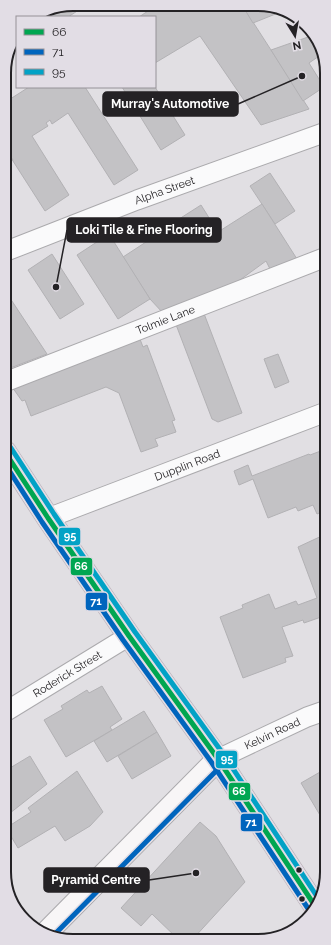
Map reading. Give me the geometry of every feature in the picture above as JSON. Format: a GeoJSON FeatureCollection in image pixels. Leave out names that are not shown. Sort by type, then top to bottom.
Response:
{"type":"FeatureCollection","features":[{"type":"Feature","properties":{"kind":"highway"},"geometry":{"type":"LineString","coordinates":[[11,461],[129,636],[218,759],[312,902]]}},
{"type":"Feature","properties":{"kind":"main road"},"geometry":{"type":"LineString","coordinates":[[50,929],[218,759]]}},
{"type":"Feature","properties":{"kind":"street","name":"Alpha Street"},"geometry":{"type":"LineString","coordinates":[[11,249],[137,200],[320,134]]}},
{"type":"Feature","properties":{"kind":"street","name":"Tolmie Lane"},"geometry":{"type":"LineString","coordinates":[[11,380],[320,259]]}},
{"type":"Feature","properties":{"kind":"street","name":"Dupplin Road"},"geometry":{"type":"LineString","coordinates":[[48,518],[320,414]]}},
{"type":"Feature","properties":{"kind":"street","name":"Roderick Street"},"geometry":{"type":"LineString","coordinates":[[11,708],[129,636]]}},
{"type":"Feature","properties":{"kind":"street","name":"Kelvin Road"},"geometry":{"type":"LineString","coordinates":[[218,759],[307,717],[320,712]]}},
{"type":"Feature","properties":{"kind":"building"},"geometry":{"type":"Polygon","coordinates":[[[77,11],[70,16],[49,16],[61,12],[77,11]]]}},
{"type":"Feature","properties":{"kind":"building"},"geometry":{"type":"Polygon","coordinates":[[[148,11],[246,11],[309,109],[261,125],[200,36],[156,62],[156,16],[140,16],[148,11]]]}},
{"type":"Feature","properties":{"kind":"building"},"geometry":{"type":"Polygon","coordinates":[[[246,11],[276,14],[253,23],[246,11]]]}},
{"type":"Feature","properties":{"kind":"building"},"geometry":{"type":"Polygon","coordinates":[[[309,37],[314,45],[318,57],[309,63],[320,81],[320,90],[303,101],[271,50],[309,37]]]}},
{"type":"Feature","properties":{"kind":"building"},"geometry":{"type":"Polygon","coordinates":[[[27,88],[86,88],[138,170],[114,185],[68,113],[52,124],[50,120],[46,123],[48,126],[32,136],[69,195],[45,211],[11,158],[11,99],[27,88]]]}},
{"type":"Feature","properties":{"kind":"building"},"geometry":{"type":"Polygon","coordinates":[[[123,88],[156,88],[185,135],[161,150],[123,88]]]}},
{"type":"Feature","properties":{"kind":"building"},"geometry":{"type":"Polygon","coordinates":[[[270,173],[295,211],[275,224],[250,186],[270,173]]]}},
{"type":"Feature","properties":{"kind":"building"},"geometry":{"type":"Polygon","coordinates":[[[262,204],[297,259],[273,275],[266,261],[233,285],[163,313],[150,299],[123,257],[201,205],[218,232],[262,204]]]}},
{"type":"Feature","properties":{"kind":"building"},"geometry":{"type":"Polygon","coordinates":[[[109,234],[150,299],[118,319],[77,255],[109,234]]]}},
{"type":"Feature","properties":{"kind":"building"},"geometry":{"type":"Polygon","coordinates":[[[52,254],[84,304],[60,319],[28,270],[52,254]]]}},
{"type":"Feature","properties":{"kind":"building"},"geometry":{"type":"Polygon","coordinates":[[[11,300],[47,354],[11,368],[11,300]]]}},
{"type":"Feature","properties":{"kind":"building"},"geometry":{"type":"Polygon","coordinates":[[[203,311],[242,413],[218,422],[212,419],[175,322],[203,311]]]}},
{"type":"Feature","properties":{"kind":"building"},"geometry":{"type":"Polygon","coordinates":[[[138,334],[143,347],[147,345],[175,420],[172,421],[176,432],[155,439],[158,446],[141,452],[119,393],[106,387],[31,416],[25,400],[22,401],[11,384],[138,334]]]}},
{"type":"Feature","properties":{"kind":"building"},"geometry":{"type":"Polygon","coordinates":[[[278,354],[289,382],[275,388],[264,359],[278,354]]]}},
{"type":"Feature","properties":{"kind":"building"},"geometry":{"type":"Polygon","coordinates":[[[320,451],[320,513],[317,514],[313,505],[298,511],[296,507],[268,518],[253,479],[239,485],[234,471],[248,465],[252,476],[309,454],[310,455],[320,451]]]}},
{"type":"Feature","properties":{"kind":"building"},"geometry":{"type":"Polygon","coordinates":[[[320,537],[320,617],[304,623],[303,620],[282,627],[293,656],[285,658],[286,662],[243,678],[220,617],[243,608],[242,605],[269,594],[275,609],[296,601],[298,605],[317,598],[298,547],[320,537]]]}},
{"type":"Feature","properties":{"kind":"building"},"geometry":{"type":"Polygon","coordinates":[[[102,686],[122,719],[110,727],[112,730],[66,757],[44,720],[63,709],[61,706],[87,690],[89,693],[102,686]]]}},
{"type":"Feature","properties":{"kind":"building"},"geometry":{"type":"Polygon","coordinates":[[[144,711],[157,732],[107,762],[94,741],[144,711]]]}},
{"type":"Feature","properties":{"kind":"building"},"geometry":{"type":"Polygon","coordinates":[[[157,732],[171,756],[132,779],[118,756],[157,732]]]}},
{"type":"Feature","properties":{"kind":"building"},"geometry":{"type":"Polygon","coordinates":[[[30,756],[47,784],[11,812],[11,767],[30,756]]]}},
{"type":"Feature","properties":{"kind":"building"},"geometry":{"type":"Polygon","coordinates":[[[77,771],[103,812],[90,826],[65,841],[55,826],[18,848],[11,836],[11,825],[31,812],[28,808],[77,771]]]}},
{"type":"Feature","properties":{"kind":"building"},"geometry":{"type":"Polygon","coordinates":[[[320,772],[320,815],[301,783],[320,772]]]}},
{"type":"Feature","properties":{"kind":"building"},"geometry":{"type":"Polygon","coordinates":[[[200,822],[216,836],[245,882],[197,934],[173,934],[152,914],[141,926],[121,908],[200,822]]]}},
{"type":"Feature","properties":{"kind":"transit line","name":"95"},"geometry":{"type":"LineString","coordinates":[[11,448],[54,514],[135,632],[224,755],[316,894]]}},
{"type":"Feature","properties":{"kind":"transit line","name":"66"},"geometry":{"type":"LineString","coordinates":[[11,461],[129,636],[218,759],[312,902]]}},
{"type":"Feature","properties":{"kind":"transit line","name":"71"},"geometry":{"type":"LineString","coordinates":[[11,473],[42,522],[123,640],[212,763],[308,909]]}},
{"type":"Feature","properties":{"kind":"transit line","name":"71"},"geometry":{"type":"LineString","coordinates":[[57,932],[223,764]]}},
{"type":"Feature","properties":{"kind":"place","name":"Murray's Automotive"},"geometry":{"type":"Point","coordinates":[302,76]}},
{"type":"Feature","properties":{"kind":"place","name":"Loki Tile & Fine Flooring"},"geometry":{"type":"Point","coordinates":[56,287]}},
{"type":"Feature","properties":{"kind":"place","name":"Pyramid Centre"},"geometry":{"type":"Point","coordinates":[196,873]}}]}
